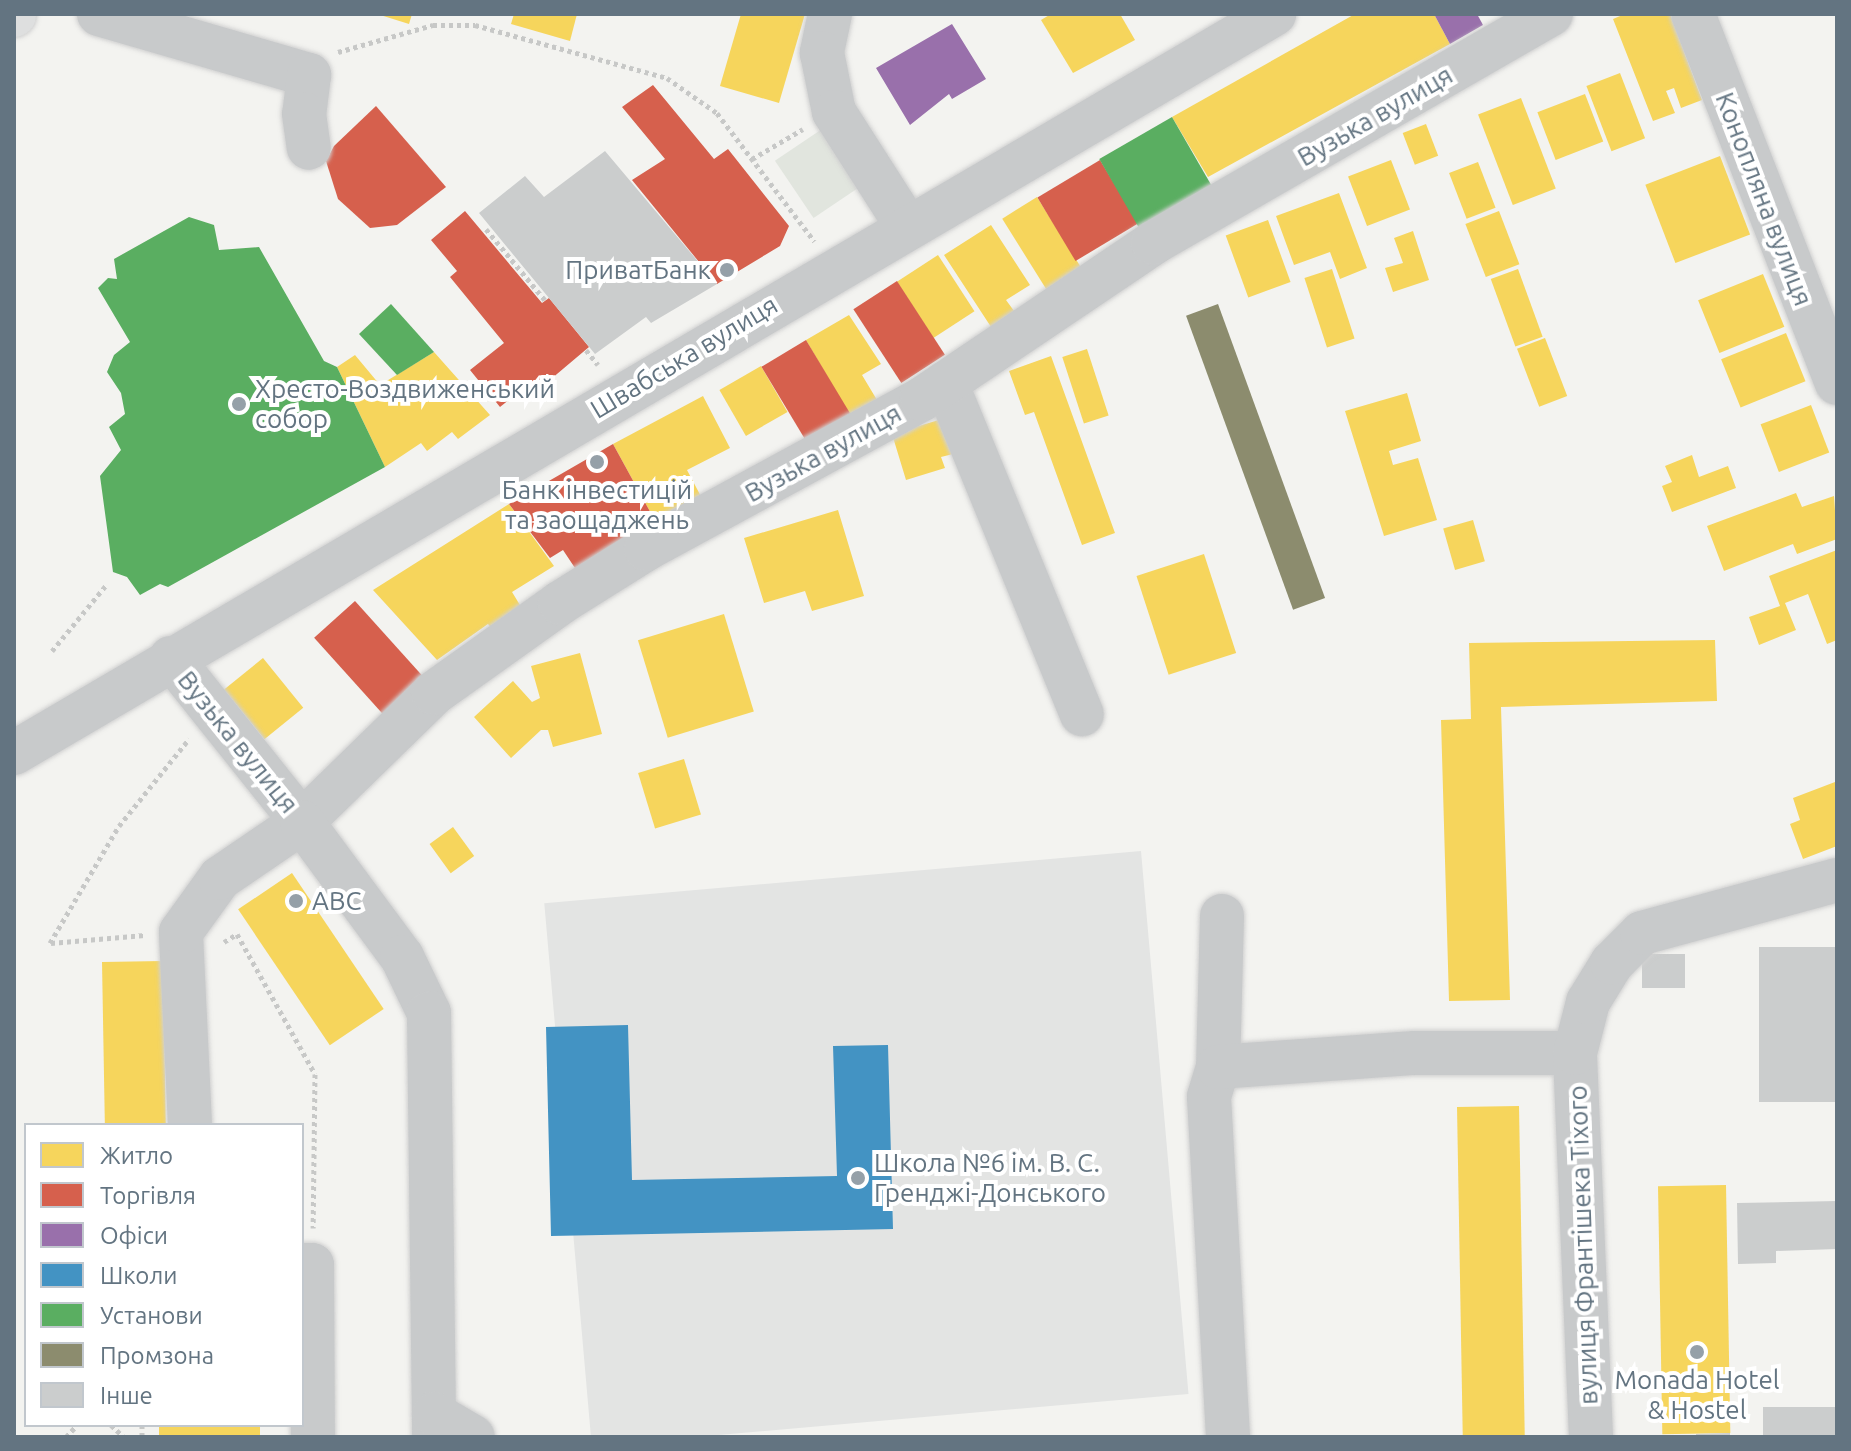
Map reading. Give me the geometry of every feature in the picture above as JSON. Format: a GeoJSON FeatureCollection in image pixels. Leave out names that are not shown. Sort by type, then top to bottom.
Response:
{"type":"FeatureCollection","features":[{"type":"Feature","properties":{"kind":"street"},"geometry":{"type":"LineString","coordinates":[[99,14],[309,75],[304,114],[309,148]]}},
{"type":"Feature","properties":{"kind":"street"},"geometry":{"type":"LineString","coordinates":[[830,14],[822,53],[834,112],[907,226]]}},
{"type":"Feature","properties":{"kind":"street","name":"Швабська вулиця"},"geometry":{"type":"LineString","coordinates":[[14,753],[842,263],[1274,14]]}},
{"type":"Feature","properties":{"kind":"street","name":"Вузька вулиця"},"geometry":{"type":"LineString","coordinates":[[171,658],[302,822],[434,693],[560,603],[646,549],[946,383],[1153,243],[1551,14]]}},
{"type":"Feature","properties":{"kind":"street","name":"Конопляна вулиця"},"geometry":{"type":"LineString","coordinates":[[1693,14],[1837,383]]}},
{"type":"Feature","properties":{"kind":"street"},"geometry":{"type":"LineString","coordinates":[[946,383],[1082,714]]}},
{"type":"Feature","properties":{"kind":"street"},"geometry":{"type":"LineString","coordinates":[[190,1123],[182,951],[220,878],[302,822],[402,957],[429,1013],[434,1426],[473,1437]]}},
{"type":"Feature","properties":{"kind":"street","name":"вулиця Франтішека Тіхого"},"geometry":{"type":"LineString","coordinates":[[1591,1437],[1575,1053],[1588,1002],[1612,963],[1642,933],[1837,880]]}},
{"type":"Feature","properties":{"kind":"street"},"geometry":{"type":"LineString","coordinates":[[1222,916],[1218,1067],[1209,1097],[1228,1437]]}},
{"type":"Feature","properties":{"kind":"street"},"geometry":{"type":"LineString","coordinates":[[1218,1067],[1415,1053],[1575,1053]]}},
{"type":"Feature","properties":{"kind":"street"},"geometry":{"type":"LineString","coordinates":[[307,1265],[313,1437]]}},
{"type":"Feature","properties":{"kind":"path"},"geometry":{"type":"LineString","coordinates":[[475,25],[476,14]]}},
{"type":"Feature","properties":{"kind":"path"},"geometry":{"type":"LineString","coordinates":[[309,75],[345,47],[433,25],[475,25],[667,78],[717,113],[811,239],[842,263]]}},
{"type":"Feature","properties":{"kind":"path"},"geometry":{"type":"LineString","coordinates":[[752,159],[834,112]]}},
{"type":"Feature","properties":{"kind":"path"},"geometry":{"type":"LineString","coordinates":[[486,229],[545,300]]}},
{"type":"Feature","properties":{"kind":"path"},"geometry":{"type":"LineString","coordinates":[[586,350],[600,368]]}},
{"type":"Feature","properties":{"kind":"path"},"geometry":{"type":"LineString","coordinates":[[52,651],[107,584]]}},
{"type":"Feature","properties":{"kind":"path"},"geometry":{"type":"LineString","coordinates":[[213,711],[119,826],[50,943],[182,951],[237,934],[315,1074],[307,1265]]}},
{"type":"Feature","properties":{"kind":"shaded area"},"geometry":{"type":"Polygon","coordinates":[[[828,125],[867,182],[814,218],[775,161],[828,125]]]}},
{"type":"Feature","properties":{"kind":"shaded area","name":"Школа №6 ім. В. С. Гренджі-Донського"},"geometry":{"type":"Polygon","coordinates":[[[1141,851],[1188,1394],[696,1437],[591,1437],[544,903],[1141,851]]]}},
{"type":"Feature","properties":{"kind":"building: Житло"},"geometry":{"type":"Polygon","coordinates":[[[377,14],[412,14],[409,24],[377,14]]]}},
{"type":"Feature","properties":{"kind":"building: Житло"},"geometry":{"type":"Polygon","coordinates":[[[514,14],[577,14],[570,41],[511,24],[514,14]]]}},
{"type":"Feature","properties":{"kind":"building: Житло"},"geometry":{"type":"Polygon","coordinates":[[[741,14],[805,14],[779,103],[720,86],[741,14]]]}},
{"type":"Feature","properties":{"kind":"building: Житло"},"geometry":{"type":"Polygon","coordinates":[[[1051,14],[1120,14],[1135,40],[1073,73],[1041,20],[1051,14]]]}},
{"type":"Feature","properties":{"kind":"building: Житло"},"geometry":{"type":"Polygon","coordinates":[[[1355,14],[1434,14],[1450,44],[1208,177],[1172,117],[1355,14]]]}},
{"type":"Feature","properties":{"kind":"building: Житло"},"geometry":{"type":"Polygon","coordinates":[[[1625,14],[1670,14],[1702,100],[1681,108],[1674,88],[1666,91],[1675,113],[1653,121],[1613,19],[1625,14]]]}},
{"type":"Feature","properties":{"kind":"building: Житло"},"geometry":{"type":"Polygon","coordinates":[[[1620,73],[1645,138],[1611,151],[1586,86],[1620,73]]]}},
{"type":"Feature","properties":{"kind":"building: Житло"},"geometry":{"type":"Polygon","coordinates":[[[1585,94],[1603,142],[1556,160],[1537,112],[1585,94]]]}},
{"type":"Feature","properties":{"kind":"building: Житло"},"geometry":{"type":"Polygon","coordinates":[[[1521,98],[1556,189],[1513,205],[1478,114],[1521,98]]]}},
{"type":"Feature","properties":{"kind":"building: Житло"},"geometry":{"type":"Polygon","coordinates":[[[1426,124],[1438,156],[1415,165],[1403,133],[1426,124]]]}},
{"type":"Feature","properties":{"kind":"building: Житло"},"geometry":{"type":"Polygon","coordinates":[[[1720,156],[1750,234],[1675,263],[1645,185],[1720,156]]]}},
{"type":"Feature","properties":{"kind":"building: Житло"},"geometry":{"type":"Polygon","coordinates":[[[1391,160],[1410,209],[1367,226],[1348,176],[1391,160]]]}},
{"type":"Feature","properties":{"kind":"building: Житло"},"geometry":{"type":"Polygon","coordinates":[[[1478,162],[1496,208],[1467,219],[1449,173],[1478,162]]]}},
{"type":"Feature","properties":{"kind":"building: Житло"},"geometry":{"type":"Polygon","coordinates":[[[1339,193],[1367,268],[1340,279],[1330,252],[1294,265],[1276,216],[1339,193]]]}},
{"type":"Feature","properties":{"kind":"building: Житло"},"geometry":{"type":"Polygon","coordinates":[[[1037,197],[1082,268],[1047,290],[1002,219],[1037,197]]]}},
{"type":"Feature","properties":{"kind":"building: Житло"},"geometry":{"type":"Polygon","coordinates":[[[1499,211],[1519,264],[1486,277],[1465,224],[1499,211]]]}},
{"type":"Feature","properties":{"kind":"building: Житло"},"geometry":{"type":"Polygon","coordinates":[[[1268,220],[1291,282],[1248,297],[1226,235],[1268,220]]]}},
{"type":"Feature","properties":{"kind":"building: Житло"},"geometry":{"type":"Polygon","coordinates":[[[991,225],[1030,285],[1006,300],[1017,315],[993,330],[944,255],[991,225]]]}},
{"type":"Feature","properties":{"kind":"building: Житло"},"geometry":{"type":"Polygon","coordinates":[[[1413,231],[1429,280],[1393,292],[1385,268],[1403,263],[1394,238],[1413,231]]]}},
{"type":"Feature","properties":{"kind":"building: Житло"},"geometry":{"type":"Polygon","coordinates":[[[938,255],[974,311],[933,338],[897,282],[938,255]]]}},
{"type":"Feature","properties":{"kind":"building: Житло"},"geometry":{"type":"Polygon","coordinates":[[[1332,269],[1355,338],[1327,347],[1304,278],[1332,269]]]}},
{"type":"Feature","properties":{"kind":"building: Житло"},"geometry":{"type":"Polygon","coordinates":[[[1518,269],[1543,337],[1515,347],[1491,279],[1518,269]]]}},
{"type":"Feature","properties":{"kind":"building: Житло"},"geometry":{"type":"Polygon","coordinates":[[[1763,274],[1784,327],[1719,353],[1698,300],[1763,274]]]}},
{"type":"Feature","properties":{"kind":"building: Житло"},"geometry":{"type":"Polygon","coordinates":[[[849,315],[881,364],[862,375],[877,400],[850,416],[806,340],[849,315]]]}},
{"type":"Feature","properties":{"kind":"building: Житло"},"geometry":{"type":"Polygon","coordinates":[[[1786,333],[1805,381],[1741,407],[1721,359],[1786,333]]]}},
{"type":"Feature","properties":{"kind":"building: Житло"},"geometry":{"type":"Polygon","coordinates":[[[1545,338],[1567,396],[1539,407],[1517,349],[1545,338]]]}},
{"type":"Feature","properties":{"kind":"building: Житло"},"geometry":{"type":"Polygon","coordinates":[[[1087,349],[1109,416],[1084,424],[1062,357],[1087,349]]]}},
{"type":"Feature","properties":{"kind":"building: Житло"},"geometry":{"type":"Polygon","coordinates":[[[434,352],[490,415],[458,439],[452,432],[427,451],[421,443],[385,467],[337,367],[355,355],[380,385],[434,352]]]}},
{"type":"Feature","properties":{"kind":"building: Житло"},"geometry":{"type":"Polygon","coordinates":[[[1051,356],[1115,533],[1082,545],[1034,412],[1025,415],[1009,371],[1051,356]]]}},
{"type":"Feature","properties":{"kind":"building: Житло"},"geometry":{"type":"Polygon","coordinates":[[[761,366],[788,412],[746,436],[719,390],[761,366]]]}},
{"type":"Feature","properties":{"kind":"building: Житло"},"geometry":{"type":"Polygon","coordinates":[[[1407,393],[1421,441],[1389,451],[1393,465],[1418,458],[1437,520],[1384,536],[1345,411],[1407,393]]]}},
{"type":"Feature","properties":{"kind":"building: Житло"},"geometry":{"type":"Polygon","coordinates":[[[703,396],[730,448],[687,470],[705,504],[659,528],[613,444],[703,396]]]}},
{"type":"Feature","properties":{"kind":"building: Житло"},"geometry":{"type":"Polygon","coordinates":[[[1811,405],[1829,453],[1779,472],[1761,424],[1811,405]]]}},
{"type":"Feature","properties":{"kind":"building: Житло"},"geometry":{"type":"Polygon","coordinates":[[[942,419],[953,454],[941,457],[945,468],[906,480],[892,434],[942,419]]]}},
{"type":"Feature","properties":{"kind":"building: Житло"},"geometry":{"type":"Polygon","coordinates":[[[1692,455],[1699,477],[1728,466],[1736,488],[1672,512],[1662,486],[1672,482],[1665,466],[1692,455]]]}},
{"type":"Feature","properties":{"kind":"building: Житло"},"geometry":{"type":"Polygon","coordinates":[[[1796,493],[1802,507],[1834,496],[1837,539],[1797,554],[1793,544],[1724,571],[1707,526],[1796,493]]]}},
{"type":"Feature","properties":{"kind":"building: Житло"},"geometry":{"type":"Polygon","coordinates":[[[509,504],[554,566],[512,592],[523,610],[494,631],[488,624],[437,660],[373,590],[509,504]]]}},
{"type":"Feature","properties":{"kind":"building: Житло"},"geometry":{"type":"Polygon","coordinates":[[[838,510],[864,596],[812,611],[805,591],[764,603],[744,538],[838,510]]]}},
{"type":"Feature","properties":{"kind":"building: Житло"},"geometry":{"type":"Polygon","coordinates":[[[1473,520],[1485,561],[1455,570],[1443,529],[1473,520]]]}},
{"type":"Feature","properties":{"kind":"building: Житло"},"geometry":{"type":"Polygon","coordinates":[[[1837,550],[1837,640],[1827,644],[1808,594],[1785,603],[1796,630],[1759,645],[1749,617],[1780,606],[1769,576],[1837,550]]]}},
{"type":"Feature","properties":{"kind":"building: Житло"},"geometry":{"type":"Polygon","coordinates":[[[1204,554],[1236,653],[1169,675],[1136,576],[1204,554]]]}},
{"type":"Feature","properties":{"kind":"building: Житло"},"geometry":{"type":"Polygon","coordinates":[[[724,614],[754,712],[668,738],[638,640],[724,614]]]}},
{"type":"Feature","properties":{"kind":"building: Житло"},"geometry":{"type":"Polygon","coordinates":[[[1715,640],[1717,701],[1501,707],[1510,1000],[1449,1001],[1441,720],[1471,719],[1469,643],[1715,640]]]}},
{"type":"Feature","properties":{"kind":"building: Житло"},"geometry":{"type":"Polygon","coordinates":[[[580,653],[602,734],[553,747],[548,730],[541,730],[511,758],[474,717],[513,681],[532,702],[540,698],[531,666],[580,653]]]}},
{"type":"Feature","properties":{"kind":"building: Житло"},"geometry":{"type":"Polygon","coordinates":[[[263,658],[303,708],[264,739],[224,689],[263,658]]]}},
{"type":"Feature","properties":{"kind":"building: Житло"},"geometry":{"type":"Polygon","coordinates":[[[684,759],[701,814],[655,828],[638,773],[684,759]]]}},
{"type":"Feature","properties":{"kind":"building: Житло"},"geometry":{"type":"Polygon","coordinates":[[[1835,782],[1837,846],[1803,859],[1790,824],[1800,820],[1793,798],[1835,782]]]}},
{"type":"Feature","properties":{"kind":"building: Житло"},"geometry":{"type":"Polygon","coordinates":[[[453,827],[474,856],[451,873],[430,844],[453,827]]]}},
{"type":"Feature","properties":{"kind":"building: Житло"},"geometry":{"type":"Polygon","coordinates":[[[292,873],[384,1009],[330,1045],[238,909],[292,873]]]}},
{"type":"Feature","properties":{"kind":"building: Житло"},"geometry":{"type":"Polygon","coordinates":[[[163,961],[166,1123],[105,1123],[102,962],[163,961]]]}},
{"type":"Feature","properties":{"kind":"building: Житло"},"geometry":{"type":"Polygon","coordinates":[[[1519,1106],[1525,1437],[1463,1437],[1457,1107],[1519,1106]]]}},
{"type":"Feature","properties":{"kind":"building: Житло"},"geometry":{"type":"Polygon","coordinates":[[[1726,1185],[1730,1433],[1662,1434],[1658,1186],[1726,1185]]]}},
{"type":"Feature","properties":{"kind":"building: Житло"},"geometry":{"type":"Polygon","coordinates":[[[159,1427],[260,1427],[260,1437],[159,1437],[159,1427]]]}},
{"type":"Feature","properties":{"kind":"building: Торгівля"},"geometry":{"type":"Polygon","coordinates":[[[653,85],[714,159],[728,149],[789,226],[780,246],[717,284],[632,180],[665,159],[622,107],[653,85]]]}},
{"type":"Feature","properties":{"kind":"building: Торгівля"},"geometry":{"type":"Polygon","coordinates":[[[376,106],[446,187],[397,225],[370,228],[338,199],[326,161],[334,146],[376,106]]]}},
{"type":"Feature","properties":{"kind":"building: Торгівля"},"geometry":{"type":"Polygon","coordinates":[[[1100,160],[1138,223],[1076,261],[1037,198],[1100,160]]]}},
{"type":"Feature","properties":{"kind":"building: Торгівля"},"geometry":{"type":"Polygon","coordinates":[[[465,211],[542,303],[549,298],[589,347],[538,390],[531,382],[500,407],[470,370],[504,343],[450,277],[457,271],[431,240],[465,211]]]}},
{"type":"Feature","properties":{"kind":"building: Торгівля"},"geometry":{"type":"Polygon","coordinates":[[[897,281],[945,355],[901,383],[853,309],[897,281]]]}},
{"type":"Feature","properties":{"kind":"building: Торгівля"},"geometry":{"type":"Polygon","coordinates":[[[806,340],[855,422],[811,449],[761,367],[806,340]]]}},
{"type":"Feature","properties":{"kind":"building: Торгівля"},"geometry":{"type":"Polygon","coordinates":[[[613,444],[659,528],[577,571],[563,550],[550,558],[509,504],[613,444]]]}},
{"type":"Feature","properties":{"kind":"building: Торгівля"},"geometry":{"type":"Polygon","coordinates":[[[355,601],[426,680],[385,717],[314,638],[355,601]]]}},
{"type":"Feature","properties":{"kind":"building: Офіси"},"geometry":{"type":"Polygon","coordinates":[[[1434,14],[1477,14],[1483,25],[1450,44],[1434,14]]]}},
{"type":"Feature","properties":{"kind":"building: Офіси"},"geometry":{"type":"Polygon","coordinates":[[[952,24],[986,79],[952,99],[949,94],[910,125],[876,68],[952,24]]]}},
{"type":"Feature","properties":{"kind":"building: Школи"},"geometry":{"type":"Polygon","coordinates":[[[628,1025],[632,1180],[837,1176],[833,1046],[888,1045],[893,1229],[551,1236],[546,1027],[628,1025]]]}},
{"type":"Feature","properties":{"kind":"building: Установи"},"geometry":{"type":"Polygon","coordinates":[[[1172,117],[1212,185],[1139,227],[1099,159],[1172,117]]]}},
{"type":"Feature","properties":{"kind":"building: Установи","name":"Хресто-Воздвиженський собор"},"geometry":{"type":"Polygon","coordinates":[[[189,217],[214,225],[219,250],[259,247],[324,361],[337,367],[385,467],[168,587],[160,584],[140,595],[127,577],[113,572],[100,476],[121,450],[109,427],[125,414],[121,393],[107,372],[114,355],[130,342],[98,288],[108,278],[117,279],[114,259],[189,217]]]}},
{"type":"Feature","properties":{"kind":"building: Установи"},"geometry":{"type":"Polygon","coordinates":[[[391,304],[434,352],[397,375],[359,334],[391,304]]]}},
{"type":"Feature","properties":{"kind":"building: Промзона"},"geometry":{"type":"Polygon","coordinates":[[[1218,304],[1325,598],[1293,610],[1186,316],[1218,304]]]}},
{"type":"Feature","properties":{"kind":"building: Інше"},"geometry":{"type":"Polygon","coordinates":[[[605,151],[717,284],[651,323],[646,317],[595,354],[479,213],[525,176],[544,197],[605,151]]]}},
{"type":"Feature","properties":{"kind":"building: Інше"},"geometry":{"type":"Polygon","coordinates":[[[1759,947],[1837,947],[1837,1102],[1759,1102],[1759,947]]]}},
{"type":"Feature","properties":{"kind":"building: Інше"},"geometry":{"type":"Polygon","coordinates":[[[1642,954],[1685,954],[1685,988],[1642,988],[1642,954]]]}},
{"type":"Feature","properties":{"kind":"building: Інше"},"geometry":{"type":"Polygon","coordinates":[[[1837,1201],[1837,1249],[1776,1251],[1776,1263],[1738,1264],[1737,1203],[1837,1201]]]}},
{"type":"Feature","properties":{"kind":"building: Інше"},"geometry":{"type":"Polygon","coordinates":[[[1763,1407],[1837,1407],[1837,1437],[1763,1437],[1763,1407]]]}},
{"type":"Feature","properties":{"kind":"building: Інше"},"geometry":{"type":"Polygon","coordinates":[[[1730,1433],[1730,1437],[1696,1437],[1696,1434],[1730,1433]]]}},
{"type":"Feature","properties":{"kind":"place","name":"ПриватБанк"},"geometry":{"type":"Point","coordinates":[727,270]}},
{"type":"Feature","properties":{"kind":"place","name":"Хресто-Воздвиженський собор"},"geometry":{"type":"Point","coordinates":[239,404]}},
{"type":"Feature","properties":{"kind":"place","name":"Банк інвестицій та заощаджень"},"geometry":{"type":"Point","coordinates":[597,462]}},
{"type":"Feature","properties":{"kind":"place","name":"ABC"},"geometry":{"type":"Point","coordinates":[296,901]}},
{"type":"Feature","properties":{"kind":"place","name":"Школа №6 ім. В. С. Гренджі-Донського"},"geometry":{"type":"Point","coordinates":[858,1178]}},
{"type":"Feature","properties":{"kind":"place","name":"Monada Hotel & Hostel"},"geometry":{"type":"Point","coordinates":[1697,1352]}}]}
